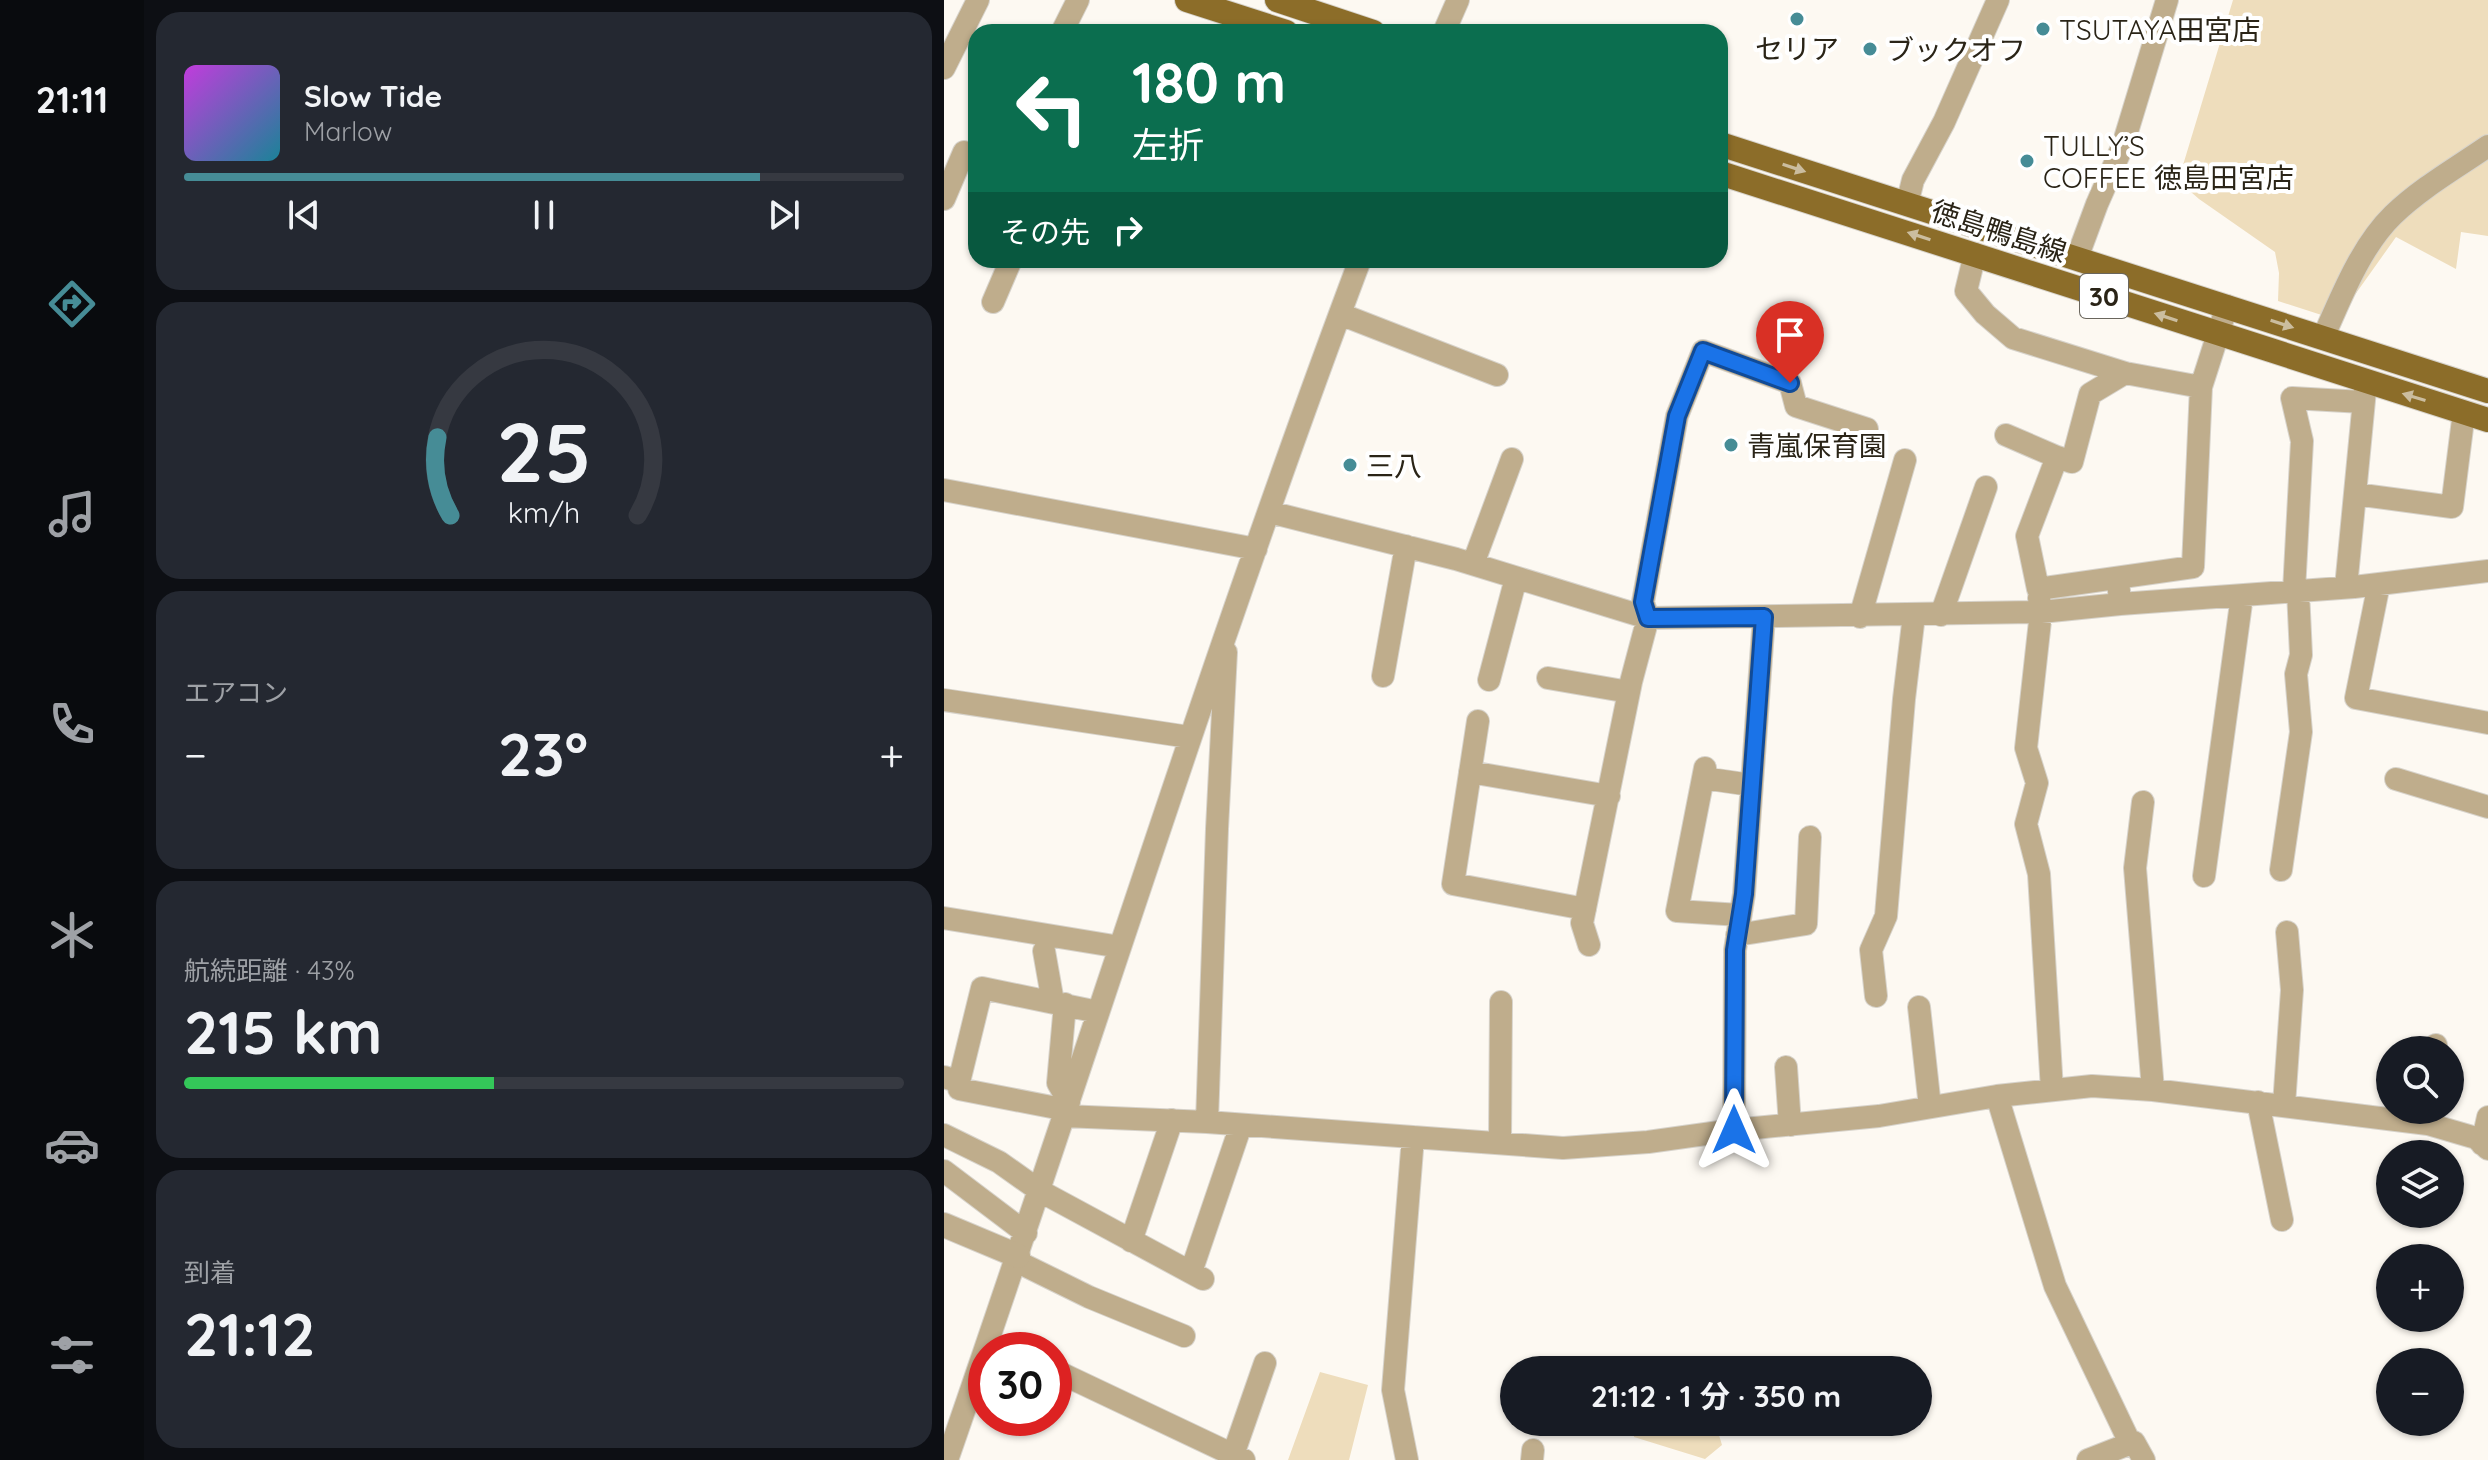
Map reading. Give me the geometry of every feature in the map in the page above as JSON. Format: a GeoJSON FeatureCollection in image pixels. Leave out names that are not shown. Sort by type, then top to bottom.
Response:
{"type":"FeatureCollection","features":[{"type":"Feature","properties":{"kind":"main road"},"geometry":{"type":"LineString","coordinates":[[1187,0],[1261,24]]}},
{"type":"Feature","properties":{"kind":"main road"},"geometry":{"type":"LineString","coordinates":[[1277,0],[1349,24]]}},
{"type":"Feature","properties":{"kind":"main road","name":"徳島鴨島線"},"geometry":{"type":"LineString","coordinates":[[1728,147],[2488,391]]}},
{"type":"Feature","properties":{"kind":"main road","name":"徳島鴨島線"},"geometry":{"type":"LineString","coordinates":[[1728,176],[2218,334],[2365,392],[2464,412],[2488,420]]}},
{"type":"Feature","properties":{"kind":"street"},"geometry":{"type":"LineString","coordinates":[[944,68],[978,0]]}},
{"type":"Feature","properties":{"kind":"street"},"geometry":{"type":"LineString","coordinates":[[1066,24],[1078,0]]}},
{"type":"Feature","properties":{"kind":"street"},"geometry":{"type":"LineString","coordinates":[[1448,24],[1458,0]]}},
{"type":"Feature","properties":{"kind":"street"},"geometry":{"type":"LineString","coordinates":[[1907,204],[1913,180],[1944,122],[1998,0]]}},
{"type":"Feature","properties":{"kind":"street"},"geometry":{"type":"LineString","coordinates":[[2077,258],[2123,145],[2167,0]]}},
{"type":"Feature","properties":{"kind":"street"},"geometry":{"type":"LineString","coordinates":[[2323,338],[2351,273],[2390,217],[2488,146]]}},
{"type":"Feature","properties":{"kind":"street"},"geometry":{"type":"LineString","coordinates":[[944,199],[964,152],[968,154]]}},
{"type":"Feature","properties":{"kind":"street"},"geometry":{"type":"LineString","coordinates":[[1975,254],[1966,291],[1985,314],[2013,338],[2125,373],[2201,387]]}},
{"type":"Feature","properties":{"kind":"street"},"geometry":{"type":"LineString","coordinates":[[993,302],[1008,268]]}},
{"type":"Feature","properties":{"kind":"street"},"geometry":{"type":"LineString","coordinates":[[947,1460],[1040,1191],[1189,737],[1357,268]]}},
{"type":"Feature","properties":{"kind":"street"},"geometry":{"type":"LineString","coordinates":[[1269,512],[1473,564],[1648,618],[1941,615],[2040,601],[2118,578],[2193,567],[2201,387],[2227,306]]}},
{"type":"Feature","properties":{"kind":"street"},"geometry":{"type":"LineString","coordinates":[[1340,314],[1497,375]]}},
{"type":"Feature","properties":{"kind":"street"},"geometry":{"type":"LineString","coordinates":[[1589,945],[1582,923],[1629,692],[1648,618],[1643,602],[1677,416],[1703,351],[1790,383],[1796,406],[1867,429]]}},
{"type":"Feature","properties":{"kind":"street"},"geometry":{"type":"LineString","coordinates":[[2006,435],[2072,462],[2090,394],[2125,373]]}},
{"type":"Feature","properties":{"kind":"street"},"geometry":{"type":"LineString","coordinates":[[2281,870],[2301,732],[2296,674],[2301,655],[2296,591],[2302,441],[2292,398],[2365,392],[2346,587]]}},
{"type":"Feature","properties":{"kind":"street"},"geometry":{"type":"LineString","coordinates":[[2355,494],[2452,507],[2464,412]]}},
{"type":"Feature","properties":{"kind":"street"},"geometry":{"type":"LineString","coordinates":[[2052,1090],[2040,879],[2026,824],[2037,783],[2026,748],[2040,601],[2027,536],[2057,457]]}},
{"type":"Feature","properties":{"kind":"street"},"geometry":{"type":"LineString","coordinates":[[1473,564],[1512,459]]}},
{"type":"Feature","properties":{"kind":"street"},"geometry":{"type":"LineString","coordinates":[[1860,617],[1905,460]]}},
{"type":"Feature","properties":{"kind":"street"},"geometry":{"type":"LineString","coordinates":[[1941,615],[1986,487]]}},
{"type":"Feature","properties":{"kind":"street"},"geometry":{"type":"LineString","coordinates":[[944,490],[1256,549]]}},
{"type":"Feature","properties":{"kind":"street"},"geometry":{"type":"LineString","coordinates":[[1383,676],[1406,546]]}},
{"type":"Feature","properties":{"kind":"street"},"geometry":{"type":"LineString","coordinates":[[2040,601],[2120,604],[2242,596],[2488,571]]}},
{"type":"Feature","properties":{"kind":"street"},"geometry":{"type":"LineString","coordinates":[[1489,680],[1516,578]]}},
{"type":"Feature","properties":{"kind":"street"},"geometry":{"type":"LineString","coordinates":[[2118,578],[2120,604]]}},
{"type":"Feature","properties":{"kind":"street"},"geometry":{"type":"LineString","coordinates":[[2379,584],[2356,698],[2488,723]]}},
{"type":"Feature","properties":{"kind":"street"},"geometry":{"type":"LineString","coordinates":[[2204,876],[2242,596]]}},
{"type":"Feature","properties":{"kind":"street"},"geometry":{"type":"LineString","coordinates":[[1876,996],[1871,950],[1886,916],[1914,615]]}},
{"type":"Feature","properties":{"kind":"street"},"geometry":{"type":"LineString","coordinates":[[1734,1130],[1739,925],[1764,617]]}},
{"type":"Feature","properties":{"kind":"street"},"geometry":{"type":"LineString","coordinates":[[1207,1122],[1226,633]]}},
{"type":"Feature","properties":{"kind":"street"},"geometry":{"type":"LineString","coordinates":[[1548,678],[1629,692]]}},
{"type":"Feature","properties":{"kind":"street"},"geometry":{"type":"LineString","coordinates":[[944,700],[1189,737]]}},
{"type":"Feature","properties":{"kind":"street"},"geometry":{"type":"LineString","coordinates":[[1478,721],[1453,884],[1585,909]]}},
{"type":"Feature","properties":{"kind":"street"},"geometry":{"type":"LineString","coordinates":[[1470,772],[1609,796]]}},
{"type":"Feature","properties":{"kind":"street"},"geometry":{"type":"LineString","coordinates":[[1751,785],[1704,773],[1677,911],[1739,925],[1806,924],[1810,837]]}},
{"type":"Feature","properties":{"kind":"street"},"geometry":{"type":"LineString","coordinates":[[2396,779],[2488,807]]}},
{"type":"Feature","properties":{"kind":"street"},"geometry":{"type":"LineString","coordinates":[[2143,802],[2135,868],[2153,1090]]}},
{"type":"Feature","properties":{"kind":"street"},"geometry":{"type":"LineString","coordinates":[[944,918],[1120,947]]}},
{"type":"Feature","properties":{"kind":"street"},"geometry":{"type":"LineString","coordinates":[[2284,1105],[2292,990],[2287,932]]}},
{"type":"Feature","properties":{"kind":"street"},"geometry":{"type":"LineString","coordinates":[[1044,951],[1059,1003],[1058,1083],[1067,1109]]}},
{"type":"Feature","properties":{"kind":"street"},"geometry":{"type":"LineString","coordinates":[[1098,1012],[982,988],[952,1079],[959,1089],[1067,1109],[1172,1120],[1563,1148],[1648,1142],[1879,1116],[1997,1096],[2092,1086],[2376,1113]]}},
{"type":"Feature","properties":{"kind":"street"},"geometry":{"type":"LineString","coordinates":[[1500,1143],[1501,1002]]}},
{"type":"Feature","properties":{"kind":"street"},"geometry":{"type":"LineString","coordinates":[[1919,1007],[1930,1107]]}},
{"type":"Feature","properties":{"kind":"street"},"geometry":{"type":"LineString","coordinates":[[1786,1067],[1790,1125]]}},
{"type":"Feature","properties":{"kind":"street"},"geometry":{"type":"LineString","coordinates":[[1997,1096],[2055,1286],[2137,1452],[2088,1460]]}},
{"type":"Feature","properties":{"kind":"street"},"geometry":{"type":"LineString","coordinates":[[2258,1102],[2282,1220]]}},
{"type":"Feature","properties":{"kind":"street"},"geometry":{"type":"LineString","coordinates":[[2485,1147],[2488,1117]]}},
{"type":"Feature","properties":{"kind":"street"},"geometry":{"type":"LineString","coordinates":[[1131,1241],[1172,1120]]}},
{"type":"Feature","properties":{"kind":"street"},"geometry":{"type":"LineString","coordinates":[[2445,1124],[2476,1138],[2485,1147]]}},
{"type":"Feature","properties":{"kind":"street"},"geometry":{"type":"LineString","coordinates":[[944,1135],[999,1162],[1040,1191],[1197,1275],[1241,1125]]}},
{"type":"Feature","properties":{"kind":"street"},"geometry":{"type":"LineString","coordinates":[[1407,1460],[1393,1390],[1413,1137]]}},
{"type":"Feature","properties":{"kind":"street"},"geometry":{"type":"LineString","coordinates":[[944,1171],[1020,1250],[1089,1297],[1184,1336]]}},
{"type":"Feature","properties":{"kind":"street"},"geometry":{"type":"LineString","coordinates":[[944,1225],[1020,1250]]}},
{"type":"Feature","properties":{"kind":"street"},"geometry":{"type":"LineString","coordinates":[[1072,1379],[1238,1458],[1265,1363]]}},
{"type":"Feature","properties":{"kind":"shaded area"},"geometry":{"type":"Polygon","coordinates":[[[2233,0],[2488,0],[2488,236],[2461,232],[2456,269],[2396,237],[2337,320],[2278,301],[2279,273],[2275,252],[2199,199],[2184,186],[2180,175],[2233,0]]]}},
{"type":"Feature","properties":{"kind":"shaded area"},"geometry":{"type":"Polygon","coordinates":[[[1320,1372],[1368,1385],[1349,1460],[1288,1460],[1320,1372]]]}},
{"type":"Feature","properties":{"kind":"shaded area"},"geometry":{"type":"Polygon","coordinates":[[[1719,1436],[1722,1445],[1705,1459],[1634,1437],[1719,1436]]]}},
{"type":"Feature","properties":{"kind":"place","name":"セリア"},"geometry":{"type":"Point","coordinates":[1797,19]}},
{"type":"Feature","properties":{"kind":"place","name":"TSUTAYA田宮店"},"geometry":{"type":"Point","coordinates":[2043,29]}},
{"type":"Feature","properties":{"kind":"place","name":"ブックオフ"},"geometry":{"type":"Point","coordinates":[1870,49]}},
{"type":"Feature","properties":{"kind":"place","name":"TULLY’S COFFEE 徳島田宮店"},"geometry":{"type":"Point","coordinates":[2027,161]}},
{"type":"Feature","properties":{"kind":"place","name":"青嵐保育園"},"geometry":{"type":"Point","coordinates":[1731,445]}},
{"type":"Feature","properties":{"kind":"place","name":"三八"},"geometry":{"type":"Point","coordinates":[1350,465]}},
{"type":"Feature","properties":{"kind":"route"},"geometry":{"type":"LineString","coordinates":[[1734,1130],[1735,950],[1744,894],[1764,617],[1648,618],[1643,602],[1677,416],[1703,351],[1790,383]]}}]}
